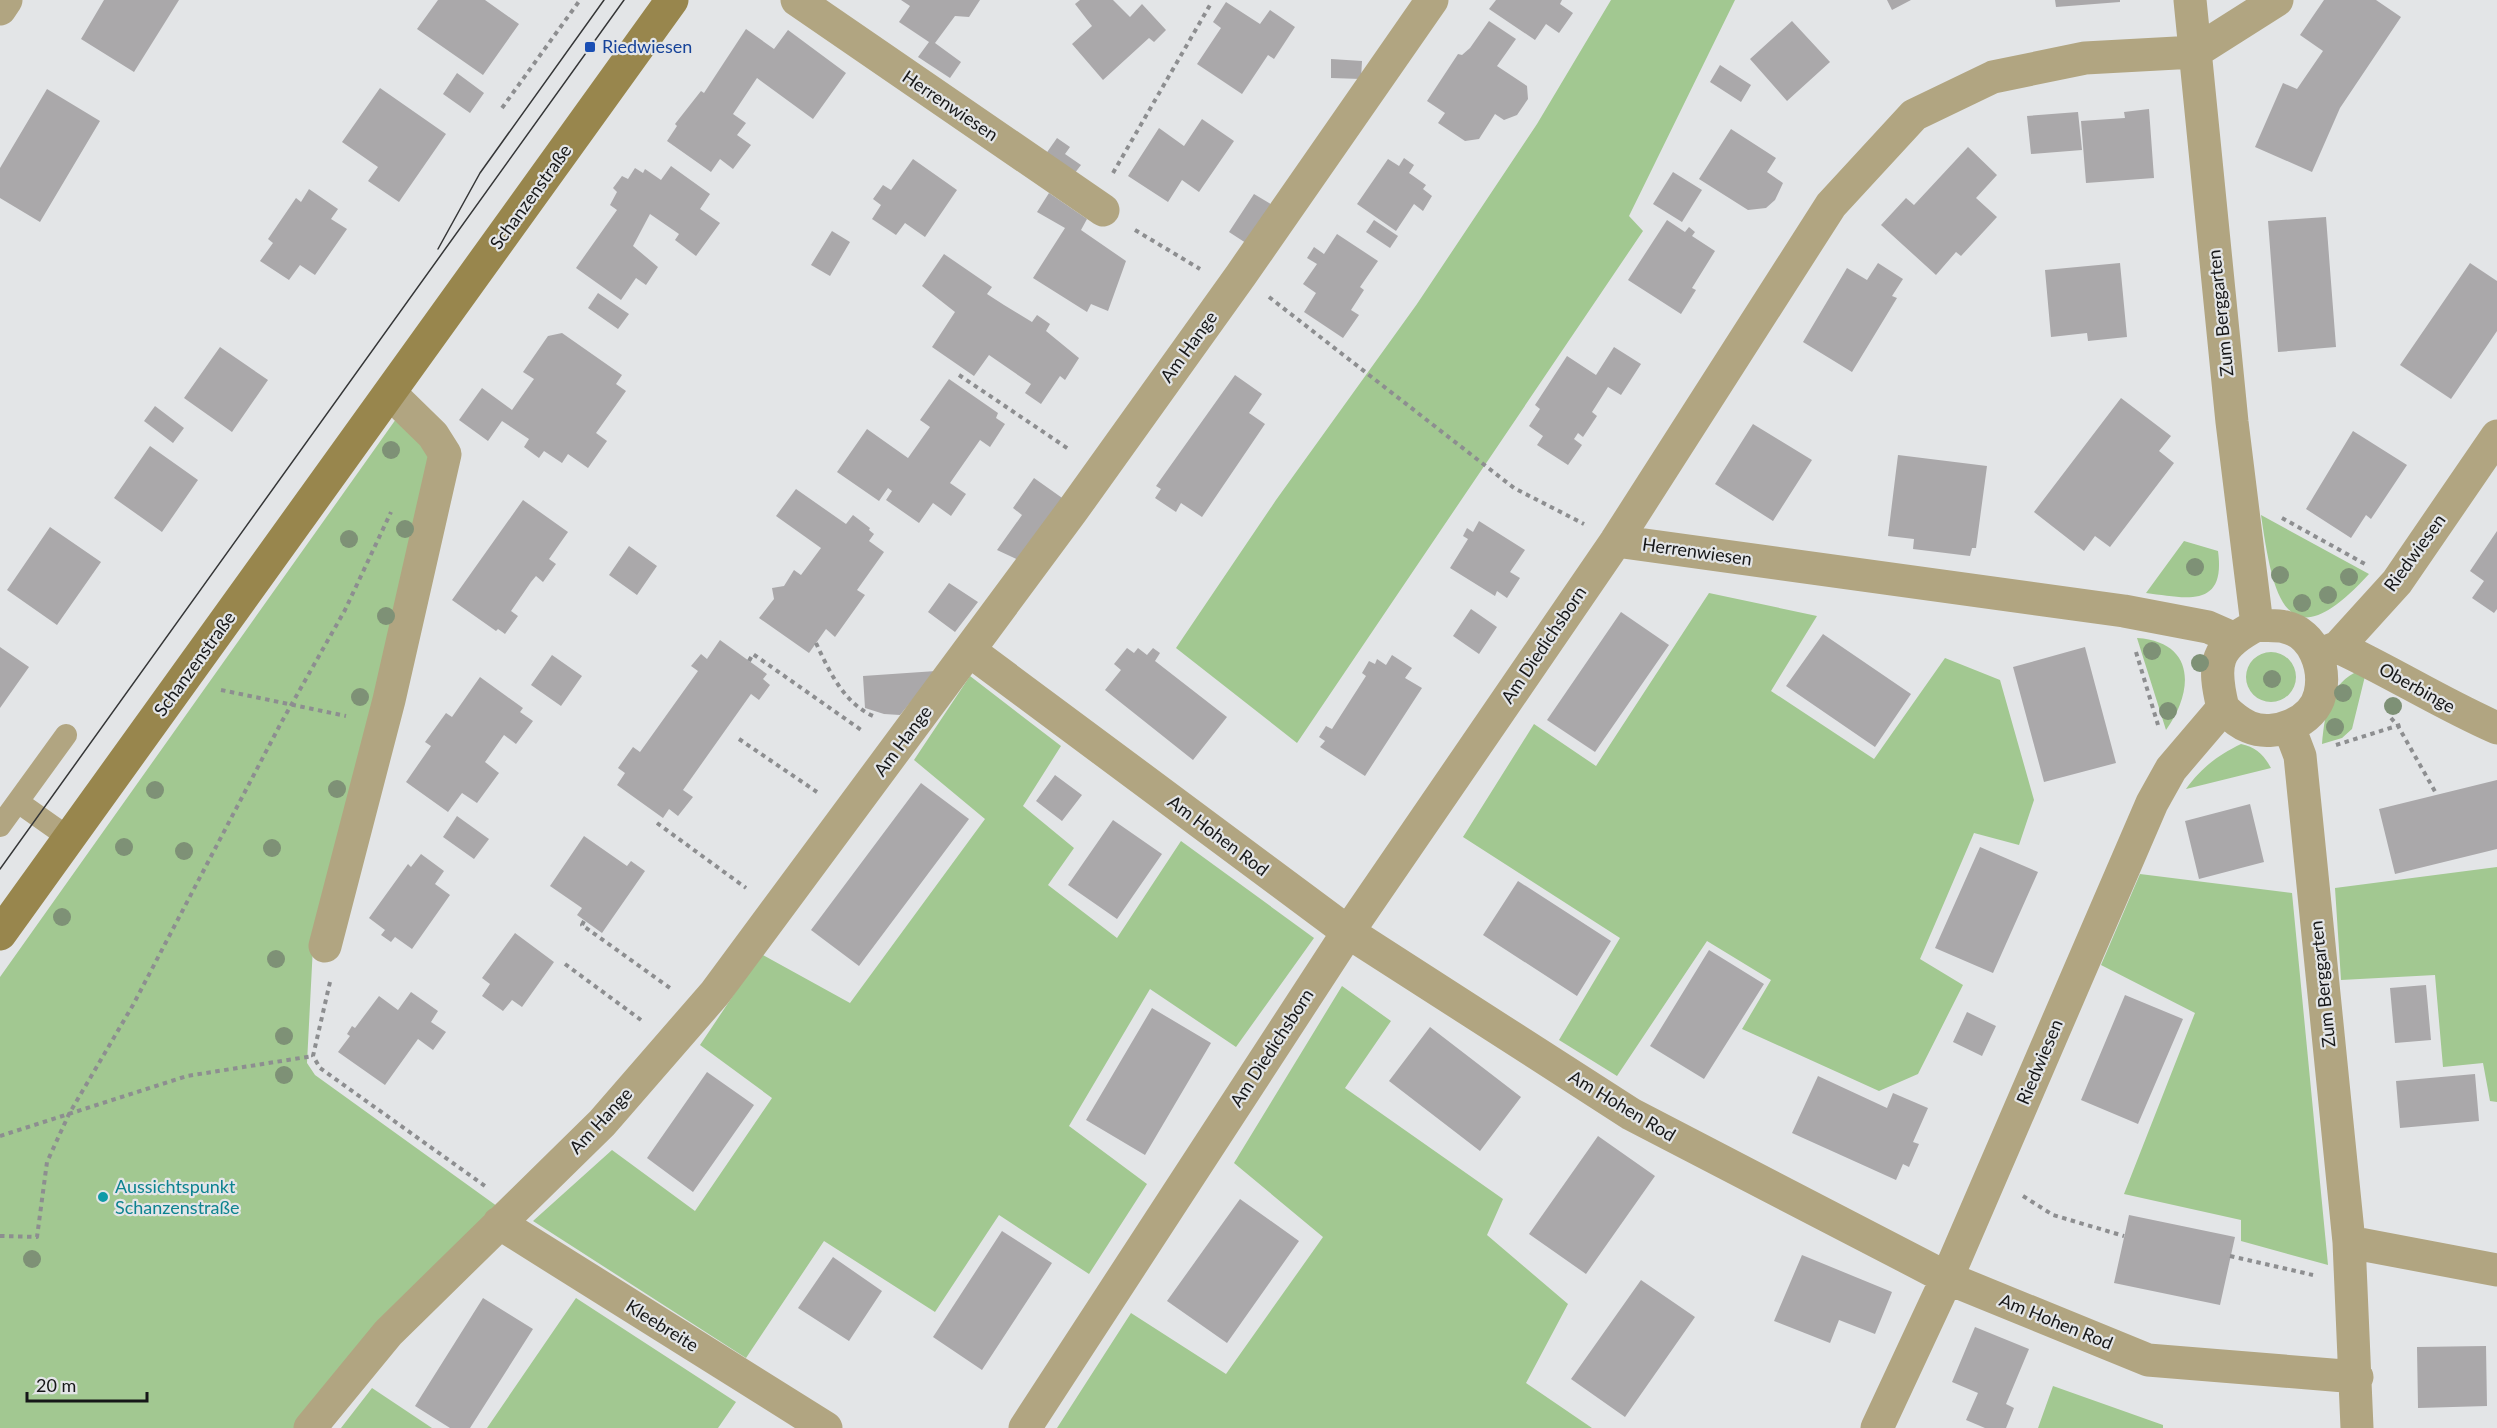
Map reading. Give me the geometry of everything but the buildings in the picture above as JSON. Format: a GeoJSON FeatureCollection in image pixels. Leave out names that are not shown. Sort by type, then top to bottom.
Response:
{"type":"FeatureCollection","features":[{"type":"Feature","properties":{"kind":"street"},"geometry":{"type":"LineString","coordinates":[[0,9],[6,0]]}},
{"type":"Feature","properties":{"kind":"street","name":"Schanzenstraße"},"geometry":{"type":"LineString","coordinates":[[0,934],[672,0]]}},
{"type":"Feature","properties":{"kind":"street","name":"Herrenwiesen"},"geometry":{"type":"LineString","coordinates":[[797,0],[1098,207]]}},
{"type":"Feature","properties":{"kind":"street","name":"Am Hange"},"geometry":{"type":"LineString","coordinates":[[310,1428],[388,1333],[602,1123],[700,1010],[970,651],[1241,275],[1432,0]]}},
{"type":"Feature","properties":{"kind":"street","name":"Zum Berggarten"},"geometry":{"type":"LineString","coordinates":[[2190,0],[2241,494],[2245,632]]}},
{"type":"Feature","properties":{"kind":"street"},"geometry":{"type":"LineString","coordinates":[[2195,52],[2277,0]]}},
{"type":"Feature","properties":{"kind":"street","name":"Am Diedichsborn"},"geometry":{"type":"LineString","coordinates":[[1025,1428],[1348,932],[1616,540],[1831,205],[1914,115],[1993,77],[2085,58],[2195,52]]}},
{"type":"Feature","properties":{"kind":"street"},"geometry":{"type":"LineString","coordinates":[[325,946],[382,725],[445,454],[433,435],[390,393]]}},
{"type":"Feature","properties":{"kind":"street","name":"Riedwiesen"},"geometry":{"type":"LineString","coordinates":[[2328,651],[2397,582],[2497,436]]}},
{"type":"Feature","properties":{"kind":"street","name":"Herrenwiesen"},"geometry":{"type":"LineString","coordinates":[[1616,540],[2124,611],[2245,632]]}},
{"type":"Feature","properties":{"kind":"street"},"geometry":{"type":"LineString","coordinates":[[2286,627],[2328,651],[2320,694],[2294,742],[2269,731],[2249,727],[2223,708],[2216,678],[2221,655],[2245,632],[2286,627]]}},
{"type":"Feature","properties":{"kind":"street","name":"Am Hohen Rod"},"geometry":{"type":"LineString","coordinates":[[970,651],[1348,932],[1630,1114],[1947,1278],[2148,1360],[2357,1377]]}},
{"type":"Feature","properties":{"kind":"street","name":"Oberbinge"},"geometry":{"type":"LineString","coordinates":[[2328,651],[2378,665],[2452,708],[2497,728]]}},
{"type":"Feature","properties":{"kind":"street","name":"Riedwiesen"},"geometry":{"type":"LineString","coordinates":[[1877,1428],[1947,1278],[2152,803],[2171,769],[2223,708]]}},
{"type":"Feature","properties":{"kind":"street","name":"Zum Berggarten"},"geometry":{"type":"LineString","coordinates":[[2294,742],[2349,1242],[2357,1377],[2357,1428]]}},
{"type":"Feature","properties":{"kind":"street","name":"Kleebreite"},"geometry":{"type":"LineString","coordinates":[[507,1215],[826,1428]]}},
{"type":"Feature","properties":{"kind":"street"},"geometry":{"type":"LineString","coordinates":[[2349,1242],[2497,1270]]}},
{"type":"Feature","properties":{"kind":"lane"},"geometry":{"type":"LineString","coordinates":[[0,826],[66,735]]}},
{"type":"Feature","properties":{"kind":"lane"},"geometry":{"type":"LineString","coordinates":[[18,802],[69,838]]}},
{"type":"Feature","properties":{"kind":"path"},"geometry":{"type":"LineString","coordinates":[[502,108],[580,0]]}},
{"type":"Feature","properties":{"kind":"path"},"geometry":{"type":"LineString","coordinates":[[1098,207],[1210,5]]}},
{"type":"Feature","properties":{"kind":"path"},"geometry":{"type":"LineString","coordinates":[[1132,228],[1175,255]]}},
{"type":"Feature","properties":{"kind":"path","name":"Herrenwiesen"},"geometry":{"type":"LineString","coordinates":[[1241,275],[1514,488],[1616,540]]}},
{"type":"Feature","properties":{"kind":"path"},"geometry":{"type":"LineString","coordinates":[[959,375],[1067,448]]}},
{"type":"Feature","properties":{"kind":"path"},"geometry":{"type":"LineString","coordinates":[[2241,494],[2397,582]]}},
{"type":"Feature","properties":{"kind":"path"},"geometry":{"type":"LineString","coordinates":[[0,1236],[37,1237],[47,1162],[69,1113],[133,1005],[292,703],[345,610],[392,509]]}},
{"type":"Feature","properties":{"kind":"path"},"geometry":{"type":"LineString","coordinates":[[2124,611],[2171,769]]}},
{"type":"Feature","properties":{"kind":"path"},"geometry":{"type":"LineString","coordinates":[[816,643],[828,669],[855,706]]}},
{"type":"Feature","properties":{"kind":"path"},"geometry":{"type":"LineString","coordinates":[[749,661],[753,654],[894,753]]}},
{"type":"Feature","properties":{"kind":"path"},"geometry":{"type":"LineString","coordinates":[[211,688],[292,703],[382,725]]}},
{"type":"Feature","properties":{"kind":"path"},"geometry":{"type":"LineString","coordinates":[[2294,742],[2398,726],[2452,708]]}},
{"type":"Feature","properties":{"kind":"path"},"geometry":{"type":"LineString","coordinates":[[2398,726],[2437,795]]}},
{"type":"Feature","properties":{"kind":"path"},"geometry":{"type":"LineString","coordinates":[[739,739],[849,814]]}},
{"type":"Feature","properties":{"kind":"path"},"geometry":{"type":"LineString","coordinates":[[657,823],[777,910]]}},
{"type":"Feature","properties":{"kind":"path"},"geometry":{"type":"LineString","coordinates":[[584,921],[582,925],[700,1010]]}},
{"type":"Feature","properties":{"kind":"path"},"geometry":{"type":"LineString","coordinates":[[325,946],[331,957],[332,976],[313,1056],[320,1068],[507,1215]]}},
{"type":"Feature","properties":{"kind":"path"},"geometry":{"type":"LineString","coordinates":[[565,964],[671,1043]]}},
{"type":"Feature","properties":{"kind":"path"},"geometry":{"type":"LineString","coordinates":[[0,1136],[187,1076],[313,1056]]}},
{"type":"Feature","properties":{"kind":"path"},"geometry":{"type":"LineString","coordinates":[[1991,1177],[2053,1215],[2124,1236]]}},
{"type":"Feature","properties":{"kind":"path"},"geometry":{"type":"LineString","coordinates":[[2230,1256],[2352,1284]]}},
{"type":"Feature","properties":{"kind":"green space"},"geometry":{"type":"Polygon","coordinates":[[[1611,0],[1735,0],[1629,216],[1643,231],[1297,743],[1176,648],[1276,500],[1417,304],[1537,124],[1611,0]]]}},
{"type":"Feature","properties":{"kind":"green space"},"geometry":{"type":"Polygon","coordinates":[[[401,412],[439,457],[313,946],[307,1063],[315,1075],[501,1209],[300,1428],[0,1428],[0,977],[401,412]]]}},
{"type":"Feature","properties":{"kind":"green space"},"geometry":{"type":"Polygon","coordinates":[[[2261,515],[2369,574],[2341,601],[2319,615],[2302,617],[2288,609],[2279,594],[2271,572],[2261,515]]]}},
{"type":"Feature","properties":{"kind":"green space"},"geometry":{"type":"Polygon","coordinates":[[[2184,541],[2218,551],[2219,570],[2216,583],[2200,596],[2175,597],[2146,593],[2184,541]]]}},
{"type":"Feature","properties":{"kind":"green space"},"geometry":{"type":"Polygon","coordinates":[[[1709,593],[1817,616],[1771,691],[1874,759],[1945,658],[2000,680],[2034,800],[2019,845],[1974,833],[1920,959],[1963,985],[1918,1074],[1879,1091],[1742,1029],[1771,980],[1707,941],[1617,1076],[1559,1040],[1620,938],[1463,837],[1534,724],[1596,766],[1709,593]]]}},
{"type":"Feature","properties":{"kind":"green space"},"geometry":{"type":"Polygon","coordinates":[[[2137,638],[2156,642],[2170,649],[2179,659],[2184,671],[2185,685],[2182,700],[2166,730],[2137,638]]]}},
{"type":"Feature","properties":{"kind":"green space"},"geometry":{"type":"Polygon","coordinates":[[[2271,652],[2280,654],[2291,663],[2296,677],[2294,686],[2285,697],[2271,702],[2262,700],[2251,691],[2246,677],[2248,668],[2257,657],[2271,652]]]}},
{"type":"Feature","properties":{"kind":"green space"},"geometry":{"type":"Polygon","coordinates":[[[2360,670],[2366,672],[2352,729],[2342,738],[2322,744],[2330,700],[2341,683],[2360,670]]]}},
{"type":"Feature","properties":{"kind":"green space"},"geometry":{"type":"Polygon","coordinates":[[[970,676],[1061,746],[1023,806],[1074,848],[1048,885],[1117,938],[1181,841],[1314,938],[1236,1047],[1150,989],[1069,1126],[1147,1184],[1089,1274],[999,1215],[935,1312],[824,1241],[746,1358],[533,1221],[612,1150],[695,1211],[772,1098],[700,1045],[761,954],[850,1003],[985,819],[914,760],[970,676]]]}},
{"type":"Feature","properties":{"kind":"green space"},"geometry":{"type":"Polygon","coordinates":[[[2241,744],[2259,752],[2271,768],[2186,789],[2210,763],[2241,744]]]}},
{"type":"Feature","properties":{"kind":"green space"},"geometry":{"type":"Polygon","coordinates":[[[2497,867],[2497,1102],[2490,1101],[2483,1063],[2443,1067],[2435,975],[2341,980],[2335,888],[2497,867]]]}},
{"type":"Feature","properties":{"kind":"green space"},"geometry":{"type":"Polygon","coordinates":[[[2140,874],[2292,893],[2328,1265],[2241,1241],[2241,1220],[2124,1194],[2195,1013],[2101,965],[2140,874]]]}},
{"type":"Feature","properties":{"kind":"green space"},"geometry":{"type":"Polygon","coordinates":[[[1342,986],[1391,1021],[1345,1088],[1503,1199],[1487,1235],[1568,1304],[1526,1383],[1592,1428],[1057,1428],[1131,1313],[1226,1374],[1323,1237],[1234,1163],[1342,986]]]}},
{"type":"Feature","properties":{"kind":"green space"},"geometry":{"type":"Polygon","coordinates":[[[576,1298],[736,1402],[718,1428],[487,1428],[576,1298]]]}},
{"type":"Feature","properties":{"kind":"green space"},"geometry":{"type":"Polygon","coordinates":[[[2053,1386],[2163,1425],[2163,1428],[2038,1428],[2053,1386]]]}},
{"type":"Feature","properties":{"kind":"green space"},"geometry":{"type":"Polygon","coordinates":[[[372,1388],[432,1428],[341,1428],[372,1388]]]}},
{"type":"Feature","properties":{"kind":"tram line"},"geometry":{"type":"LineString","coordinates":[[438,249],[480,173],[604,0]]}},
{"type":"Feature","properties":{"kind":"tram line"},"geometry":{"type":"LineString","coordinates":[[0,869],[624,0]]}},
{"type":"Feature","properties":{"kind":"place","name":"Riedwiesen"},"geometry":{"type":"Point","coordinates":[590,47]}},
{"type":"Feature","properties":{"kind":"place","name":"Aussichtspunkt Schanzenstraße"},"geometry":{"type":"Point","coordinates":[103,1197]}}]}
